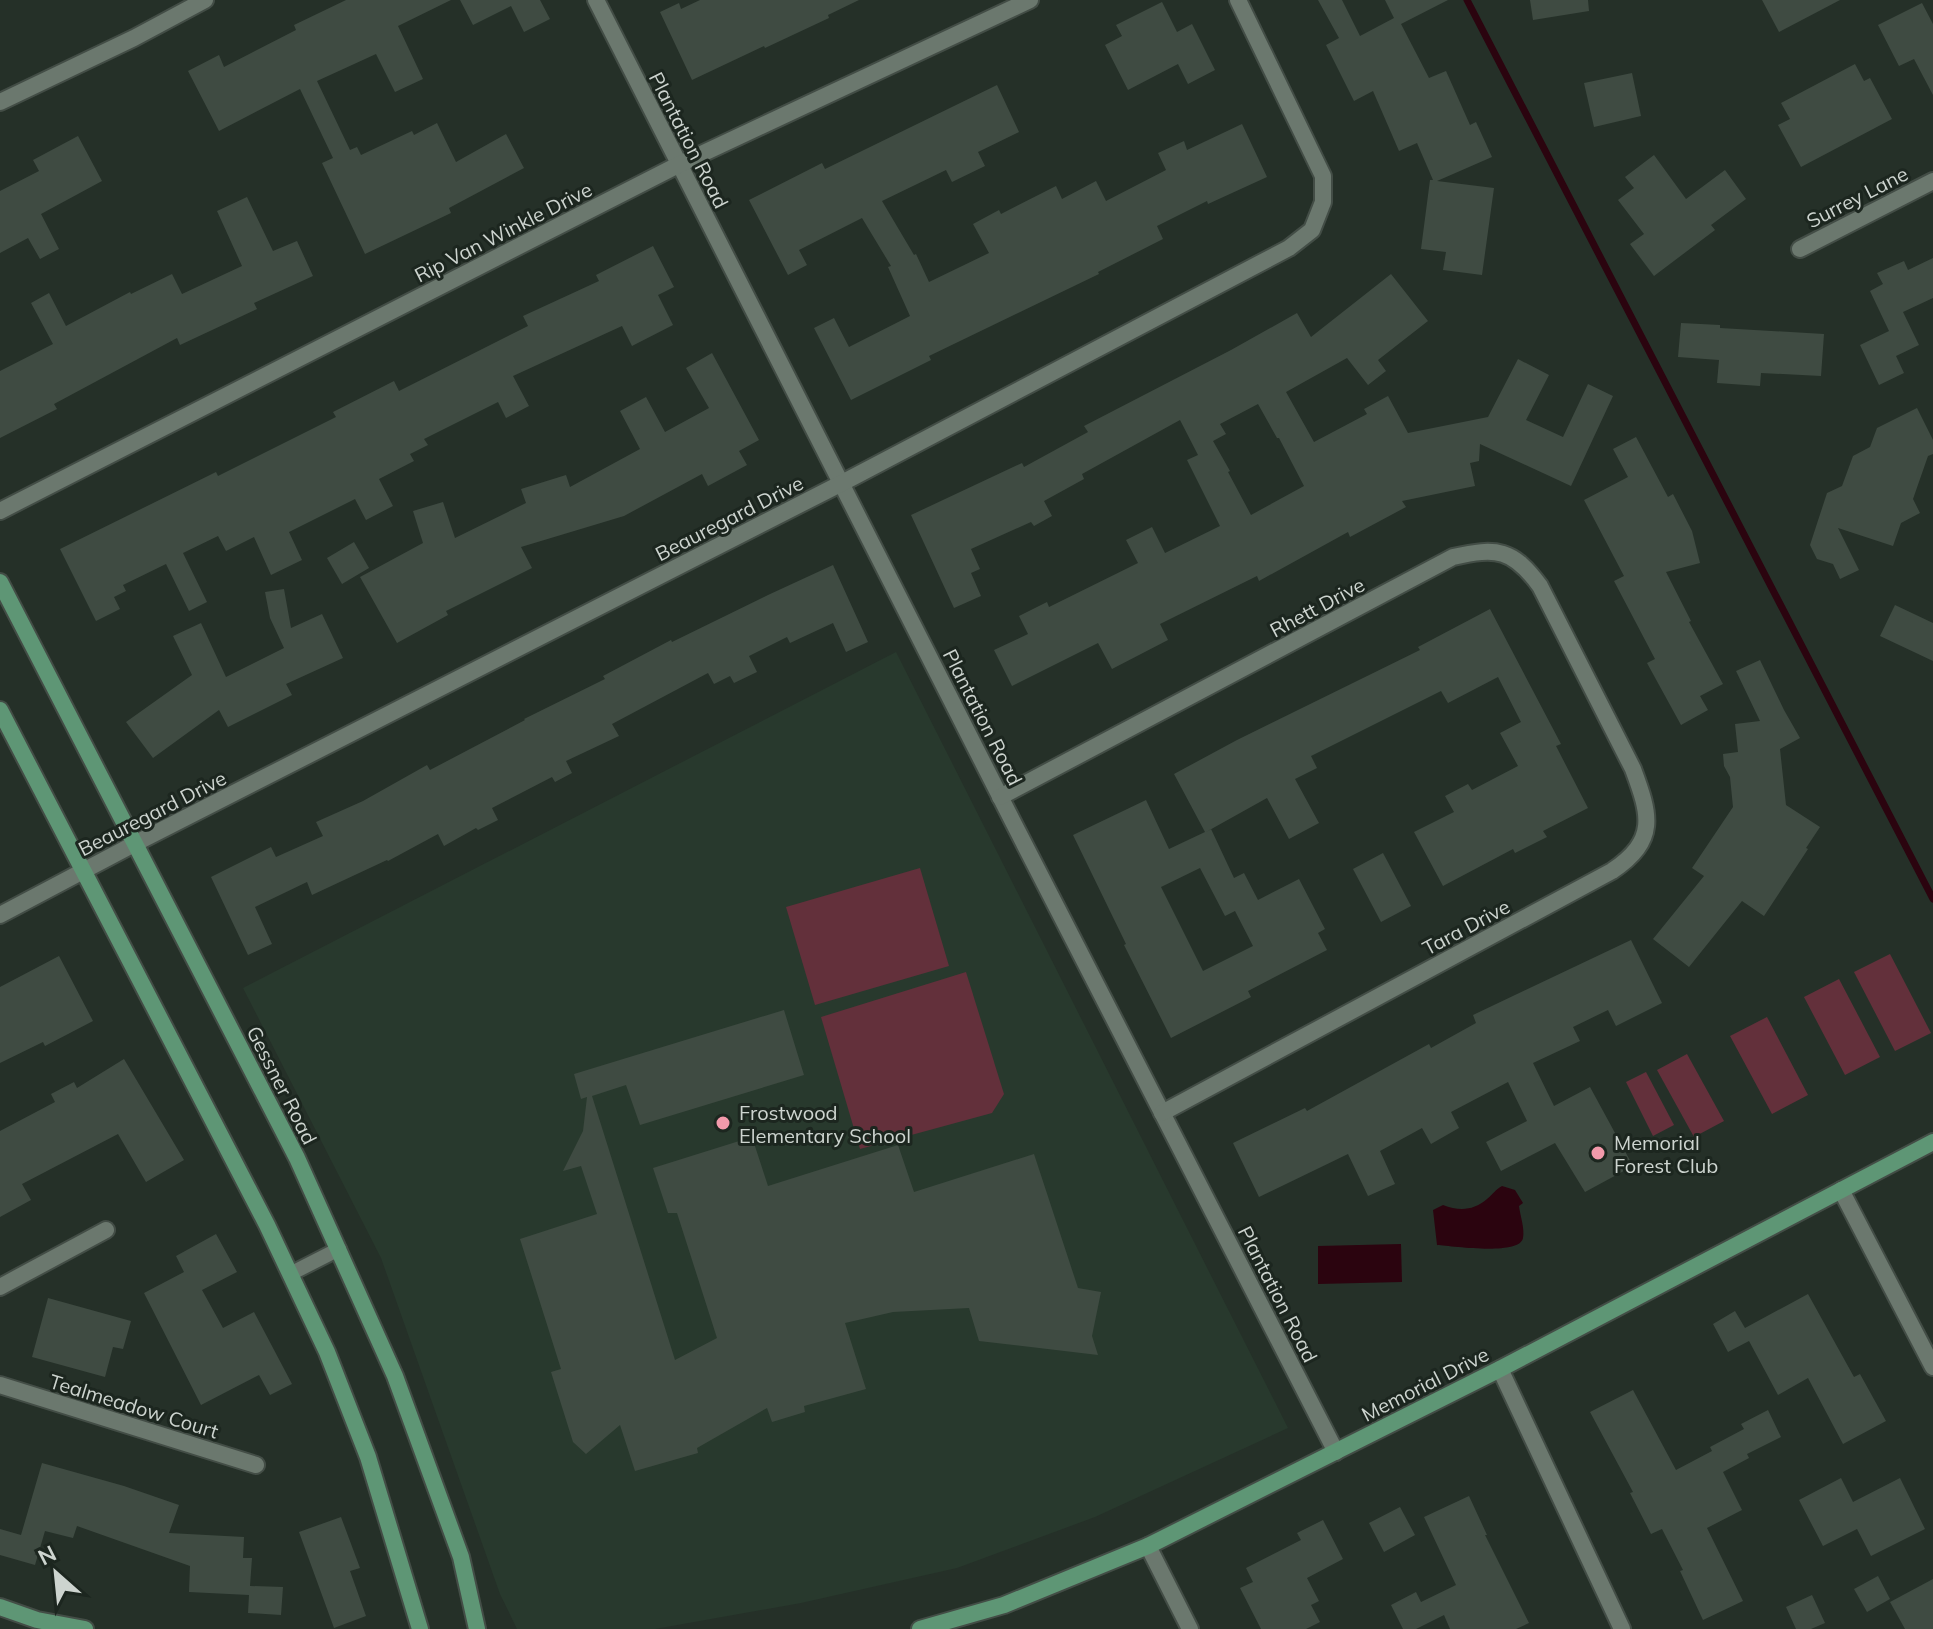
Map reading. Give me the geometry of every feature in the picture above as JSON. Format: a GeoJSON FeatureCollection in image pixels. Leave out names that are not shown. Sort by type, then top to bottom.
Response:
{"type":"FeatureCollection","features":[{"type":"Feature","properties":{"kind":"main road","name":"Gessner Road"},"geometry":{"type":"LineString","coordinates":[[0,582],[297,1158],[339,1249],[400,1390],[461,1557],[477,1629]]}},
{"type":"Feature","properties":{"kind":"main road"},"geometry":{"type":"LineString","coordinates":[[0,710],[260,1211],[327,1352],[368,1457],[420,1629]]}},
{"type":"Feature","properties":{"kind":"main road","name":"Memorial Drive"},"geometry":{"type":"LineString","coordinates":[[920,1629],[1004,1605],[1148,1546],[1500,1369],[1933,1142]]}},
{"type":"Feature","properties":{"kind":"main road"},"geometry":{"type":"LineString","coordinates":[[0,1607],[37,1620],[85,1629]]}},
{"type":"Feature","properties":{"kind":"street"},"geometry":{"type":"LineString","coordinates":[[0,102],[205,0]]}},
{"type":"Feature","properties":{"kind":"street","name":"Plantation Road"},"geometry":{"type":"LineString","coordinates":[[596,0],[1336,1452]]}},
{"type":"Feature","properties":{"kind":"street","name":"Rip Van Winkle Drive"},"geometry":{"type":"LineString","coordinates":[[0,511],[678,165],[1030,0]]}},
{"type":"Feature","properties":{"kind":"street","name":"Beauregard Drive"},"geometry":{"type":"LineString","coordinates":[[0,915],[842,483],[1289,248],[1312,230],[1323,202],[1323,176],[1238,0]]}},
{"type":"Feature","properties":{"kind":"street","name":"Surrey Lane"},"geometry":{"type":"LineString","coordinates":[[1800,249],[1933,181]]}},
{"type":"Feature","properties":{"kind":"street","name":"Rhett Drive"},"geometry":{"type":"LineString","coordinates":[[1000,797],[1453,557],[1479,551],[1505,553],[1527,567],[1540,586],[1596,696]]}},
{"type":"Feature","properties":{"kind":"street","name":"Tara Drive"},"geometry":{"type":"LineString","coordinates":[[1162,1113],[1630,859],[1645,836],[1648,815],[1633,769],[1596,696]]}},
{"type":"Feature","properties":{"kind":"street"},"geometry":{"type":"LineString","coordinates":[[1841,1190],[1933,1367]]}},
{"type":"Feature","properties":{"kind":"street"},"geometry":{"type":"LineString","coordinates":[[0,1287],[106,1230]]}},
{"type":"Feature","properties":{"kind":"street"},"geometry":{"type":"LineString","coordinates":[[1500,1369],[1622,1629]]}},
{"type":"Feature","properties":{"kind":"street","name":"Tealmeadow Court"},"geometry":{"type":"LineString","coordinates":[[0,1385],[256,1465]]}},
{"type":"Feature","properties":{"kind":"street"},"geometry":{"type":"LineString","coordinates":[[1148,1546],[1190,1629]]}},
{"type":"Feature","properties":{"kind":"lane"},"geometry":{"type":"LineString","coordinates":[[290,1274],[339,1249]]}},
{"type":"Feature","properties":{"kind":"shaded area","name":"Frostwood Elementary School"},"geometry":{"type":"Polygon","coordinates":[[[896,652],[1288,1428],[1095,1517],[957,1568],[801,1603],[655,1629],[517,1629],[500,1594],[381,1258],[243,988],[896,652]]]}},
{"type":"Feature","properties":{"kind":"shaded area"},"geometry":{"type":"Polygon","coordinates":[[[920,868],[949,966],[815,1005],[786,907],[920,868]]]}},
{"type":"Feature","properties":{"kind":"shaded area"},"geometry":{"type":"Polygon","coordinates":[[[1890,954],[1931,1033],[1895,1051],[1854,972],[1890,954]]]}},
{"type":"Feature","properties":{"kind":"shaded area"},"geometry":{"type":"Polygon","coordinates":[[[966,972],[1004,1094],[992,1113],[860,1149],[821,1017],[966,972]]]}},
{"type":"Feature","properties":{"kind":"shaded area"},"geometry":{"type":"Polygon","coordinates":[[[1839,979],[1880,1057],[1845,1075],[1804,997],[1839,979]]]}},
{"type":"Feature","properties":{"kind":"shaded area"},"geometry":{"type":"Polygon","coordinates":[[[1767,1017],[1808,1095],[1772,1114],[1730,1036],[1767,1017]]]}},
{"type":"Feature","properties":{"kind":"shaded area"},"geometry":{"type":"Polygon","coordinates":[[[1687,1054],[1724,1121],[1694,1137],[1657,1070],[1687,1054]]]}},
{"type":"Feature","properties":{"kind":"shaded area"},"geometry":{"type":"Polygon","coordinates":[[[1646,1072],[1674,1125],[1653,1136],[1626,1082],[1646,1072]]]}},
{"type":"Feature","properties":{"kind":"shaded area"},"geometry":{"type":"Polygon","coordinates":[[[1502,1186],[1515,1190],[1523,1203],[1519,1206],[1523,1238],[1519,1244],[1498,1248],[1437,1245],[1433,1210],[1443,1205],[1471,1208],[1502,1186]]]}},
{"type":"Feature","properties":{"kind":"shaded area"},"geometry":{"type":"Polygon","coordinates":[[[1401,1244],[1402,1282],[1318,1284],[1318,1246],[1401,1244]]]}},
{"type":"Feature","properties":{"kind":"building"},"geometry":{"type":"Polygon","coordinates":[[[346,0],[451,0],[398,26],[423,79],[395,92],[376,54],[317,81],[350,150],[357,147],[361,155],[437,123],[456,162],[506,134],[524,168],[449,208],[451,213],[365,254],[322,163],[333,158],[300,89],[219,131],[188,71],[219,55],[224,67],[296,30],[294,25],[346,0]]]}},
{"type":"Feature","properties":{"kind":"building"},"geometry":{"type":"Polygon","coordinates":[[[460,0],[540,0],[550,19],[524,32],[511,6],[473,25],[460,0]]]}},
{"type":"Feature","properties":{"kind":"building"},"geometry":{"type":"Polygon","coordinates":[[[700,0],[859,0],[828,15],[829,18],[692,80],[660,12],[679,3],[681,9],[700,0]]]}},
{"type":"Feature","properties":{"kind":"building"},"geometry":{"type":"Polygon","coordinates":[[[1318,0],[1342,0],[1360,36],[1394,18],[1385,0],[1448,0],[1401,24],[1429,78],[1446,71],[1470,125],[1476,122],[1492,157],[1437,181],[1494,188],[1482,275],[1443,270],[1446,252],[1421,249],[1430,180],[1433,180],[1417,143],[1399,151],[1373,91],[1354,101],[1326,45],[1339,38],[1318,0]]]}},
{"type":"Feature","properties":{"kind":"building"},"geometry":{"type":"Polygon","coordinates":[[[1530,0],[1588,0],[1589,11],[1533,20],[1530,0]]]}},
{"type":"Feature","properties":{"kind":"building"},"geometry":{"type":"Polygon","coordinates":[[[1762,0],[1840,0],[1779,32],[1762,0]]]}},
{"type":"Feature","properties":{"kind":"building"},"geometry":{"type":"Polygon","coordinates":[[[1162,2],[1177,32],[1192,24],[1215,70],[1188,84],[1178,64],[1128,90],[1105,45],[1122,36],[1116,25],[1162,2]]]}},
{"type":"Feature","properties":{"kind":"building"},"geometry":{"type":"Polygon","coordinates":[[[1922,3],[1933,24],[1933,95],[1914,59],[1899,66],[1878,25],[1922,3]]]}},
{"type":"Feature","properties":{"kind":"building"},"geometry":{"type":"Polygon","coordinates":[[[1855,64],[1864,81],[1870,78],[1892,119],[1801,167],[1778,125],[1790,119],[1781,103],[1855,64]]]}},
{"type":"Feature","properties":{"kind":"building"},"geometry":{"type":"Polygon","coordinates":[[[1632,73],[1641,116],[1594,127],[1584,83],[1632,73]]]}},
{"type":"Feature","properties":{"kind":"building"},"geometry":{"type":"Polygon","coordinates":[[[997,85],[1019,132],[978,152],[985,166],[952,182],[946,170],[882,201],[916,254],[929,282],[989,253],[973,224],[999,210],[1001,214],[1056,186],[1062,199],[1096,181],[1106,201],[1166,170],[1158,153],[1184,141],[1187,150],[1242,124],[1267,177],[1208,204],[1207,201],[1157,226],[1163,239],[1099,274],[929,356],[931,360],[851,400],[814,328],[834,318],[849,347],[910,316],[888,267],[891,266],[862,218],[799,250],[807,265],[788,275],[749,200],[822,163],[825,169],[997,85]]]}},
{"type":"Feature","properties":{"kind":"building"},"geometry":{"type":"Polygon","coordinates":[[[78,136],[102,181],[41,214],[59,249],[40,259],[28,238],[0,253],[0,191],[39,171],[33,160],[78,136]]]}},
{"type":"Feature","properties":{"kind":"building"},"geometry":{"type":"Polygon","coordinates":[[[1654,155],[1686,199],[1725,170],[1746,199],[1711,225],[1715,230],[1654,276],[1630,244],[1644,234],[1618,200],[1634,188],[1625,177],[1654,155]]]}},
{"type":"Feature","properties":{"kind":"building"},"geometry":{"type":"Polygon","coordinates":[[[247,197],[273,251],[297,241],[313,276],[254,303],[257,309],[180,345],[177,338],[54,404],[57,409],[0,438],[0,371],[53,344],[31,303],[49,293],[66,326],[172,274],[182,294],[242,266],[217,211],[247,197]]]}},
{"type":"Feature","properties":{"kind":"building"},"geometry":{"type":"Polygon","coordinates":[[[653,246],[674,287],[658,295],[673,325],[632,346],[622,326],[513,376],[529,406],[506,418],[498,402],[424,439],[428,445],[410,454],[414,461],[379,479],[393,506],[366,520],[355,499],[289,532],[302,560],[271,575],[254,537],[226,551],[218,536],[183,553],[207,602],[189,611],[166,564],[123,585],[126,591],[114,597],[120,609],[96,621],[60,549],[336,417],[333,412],[394,381],[399,391],[528,326],[523,316],[599,281],[596,275],[653,246]]]}},
{"type":"Feature","properties":{"kind":"building"},"geometry":{"type":"Polygon","coordinates":[[[1933,258],[1933,298],[1903,312],[1919,345],[1896,356],[1904,373],[1879,385],[1860,345],[1889,331],[1870,291],[1883,284],[1877,273],[1904,261],[1908,270],[1933,258]]]}},
{"type":"Feature","properties":{"kind":"building"},"geometry":{"type":"Polygon","coordinates":[[[1391,274],[1428,321],[1378,360],[1386,371],[1368,385],[1347,358],[1286,392],[1314,442],[1367,414],[1364,409],[1388,396],[1408,433],[1488,417],[1518,359],[1549,375],[1526,420],[1563,437],[1588,384],[1613,396],[1571,486],[1480,444],[1479,461],[1470,463],[1475,486],[1402,501],[1406,507],[1350,537],[1348,532],[1259,581],[1257,576],[1160,624],[1168,640],[1112,669],[1098,643],[1012,686],[994,650],[1028,634],[1019,616],[1047,602],[1049,607],[1138,563],[1126,540],[1152,527],[1165,553],[1220,526],[1187,460],[1198,455],[1180,420],[1082,474],[1084,479],[1044,501],[1052,516],[1034,526],[1031,522],[971,549],[980,569],[971,573],[981,596],[954,608],[911,515],[1022,463],[1024,467],[1088,432],[1084,426],[1297,313],[1311,337],[1391,274]],[[1258,404],[1220,424],[1226,434],[1213,441],[1251,515],[1304,486],[1258,404]]]}},
{"type":"Feature","properties":{"kind":"building"},"geometry":{"type":"Polygon","coordinates":[[[1681,323],[1824,334],[1821,376],[1761,373],[1760,386],[1717,383],[1719,360],[1678,357],[1681,323]]]}},
{"type":"Feature","properties":{"kind":"building"},"geometry":{"type":"Polygon","coordinates":[[[712,353],[759,440],[739,451],[747,465],[708,486],[702,474],[624,516],[521,547],[532,568],[446,611],[448,615],[397,643],[360,577],[423,543],[413,511],[443,502],[455,538],[526,503],[521,489],[566,475],[570,487],[640,449],[620,411],[646,397],[665,432],[709,408],[686,368],[712,353]]]}},
{"type":"Feature","properties":{"kind":"building"},"geometry":{"type":"Polygon","coordinates":[[[1917,408],[1933,440],[1933,454],[1928,456],[1913,499],[1920,513],[1901,523],[1893,546],[1838,528],[1859,570],[1840,579],[1833,564],[1817,559],[1810,545],[1827,493],[1842,486],[1853,456],[1870,447],[1877,428],[1917,408]]]}},
{"type":"Feature","properties":{"kind":"building"},"geometry":{"type":"Polygon","coordinates":[[[1636,437],[1668,497],[1673,494],[1692,531],[1700,563],[1666,572],[1723,684],[1700,696],[1708,710],[1681,725],[1647,663],[1655,659],[1614,581],[1624,576],[1584,500],[1628,477],[1613,449],[1636,437]]]}},
{"type":"Feature","properties":{"kind":"building"},"geometry":{"type":"Polygon","coordinates":[[[354,542],[369,568],[342,584],[327,558],[354,542]]]}},
{"type":"Feature","properties":{"kind":"building"},"geometry":{"type":"Polygon","coordinates":[[[833,565],[868,642],[846,652],[833,623],[790,643],[787,637],[749,656],[757,672],[734,683],[730,676],[714,684],[708,673],[612,724],[619,736],[566,761],[572,773],[555,782],[552,777],[492,808],[498,820],[444,846],[438,834],[388,861],[312,895],[307,882],[255,907],[272,944],[248,955],[211,877],[271,847],[276,857],[323,836],[316,822],[363,801],[427,765],[430,770],[605,679],[603,676],[671,640],[833,565]]]}},
{"type":"Feature","properties":{"kind":"building"},"geometry":{"type":"Polygon","coordinates":[[[284,589],[291,628],[322,614],[343,658],[286,684],[292,695],[228,727],[219,710],[153,758],[126,722],[192,675],[173,636],[201,623],[226,677],[284,648],[270,618],[265,592],[284,589]]]}},
{"type":"Feature","properties":{"kind":"building"},"geometry":{"type":"Polygon","coordinates":[[[1895,605],[1933,623],[1933,661],[1880,636],[1895,605]]]}},
{"type":"Feature","properties":{"kind":"building"},"geometry":{"type":"Polygon","coordinates":[[[1490,609],[1561,744],[1556,746],[1588,808],[1543,831],[1547,837],[1515,853],[1513,849],[1443,886],[1414,832],[1454,812],[1445,796],[1468,784],[1472,790],[1518,766],[1500,733],[1521,722],[1498,677],[1448,703],[1441,691],[1311,756],[1317,768],[1295,779],[1319,823],[1289,839],[1267,798],[1211,829],[1234,878],[1244,873],[1258,900],[1299,879],[1325,929],[1318,933],[1327,950],[1248,991],[1251,997],[1171,1038],[1073,835],[1146,800],[1169,849],[1205,832],[1174,774],[1420,650],[1418,647],[1490,609]],[[1200,868],[1161,887],[1203,971],[1253,946],[1235,911],[1225,916],[1200,868]]]}},
{"type":"Feature","properties":{"kind":"building"},"geometry":{"type":"Polygon","coordinates":[[[1760,660],[1800,738],[1780,749],[1786,805],[1820,827],[1764,916],[1742,901],[1689,967],[1653,939],[1704,876],[1692,868],[1733,807],[1730,777],[1724,766],[1723,754],[1738,752],[1735,724],[1760,721],[1736,671],[1760,660]]]}},
{"type":"Feature","properties":{"kind":"building"},"geometry":{"type":"Polygon","coordinates":[[[1383,853],[1411,906],[1381,922],[1353,869],[1383,853]]]}},
{"type":"Feature","properties":{"kind":"building"},"geometry":{"type":"Polygon","coordinates":[[[1631,940],[1662,1003],[1616,1026],[1608,1010],[1573,1027],[1580,1041],[1533,1063],[1554,1106],[1590,1087],[1633,1166],[1585,1192],[1555,1143],[1501,1171],[1486,1142],[1527,1121],[1508,1082],[1451,1112],[1459,1128],[1431,1144],[1422,1128],[1380,1151],[1395,1184],[1368,1196],[1348,1154],[1259,1197],[1233,1143],[1305,1108],[1307,1111],[1429,1044],[1431,1048],[1476,1023],[1473,1015],[1631,940]]]}},
{"type":"Feature","properties":{"kind":"building"},"geometry":{"type":"Polygon","coordinates":[[[59,956],[93,1021],[45,1046],[43,1042],[0,1063],[0,987],[59,956]]]}},
{"type":"Feature","properties":{"kind":"building"},"geometry":{"type":"Polygon","coordinates":[[[784,1010],[804,1075],[640,1125],[626,1085],[592,1096],[675,1360],[717,1338],[677,1213],[668,1213],[653,1168],[752,1137],[768,1186],[898,1145],[914,1192],[1034,1154],[1078,1288],[1101,1292],[1092,1336],[1098,1355],[979,1341],[969,1308],[893,1312],[845,1323],[866,1389],[804,1406],[805,1412],[772,1422],[767,1408],[697,1448],[698,1453],[635,1471],[620,1425],[586,1454],[573,1442],[551,1372],[561,1369],[520,1239],[597,1214],[581,1166],[563,1171],[583,1131],[587,1097],[581,1099],[574,1074],[784,1010]]]}},
{"type":"Feature","properties":{"kind":"building"},"geometry":{"type":"Polygon","coordinates":[[[124,1059],[184,1160],[146,1182],[118,1134],[22,1184],[31,1200],[0,1217],[0,1131],[55,1102],[51,1094],[74,1082],[77,1088],[124,1059]]]}},
{"type":"Feature","properties":{"kind":"building"},"geometry":{"type":"Polygon","coordinates":[[[216,1234],[237,1272],[202,1290],[223,1328],[254,1312],[292,1384],[270,1395],[259,1375],[201,1405],[144,1293],[184,1272],[176,1256],[216,1234]]]}},
{"type":"Feature","properties":{"kind":"building"},"geometry":{"type":"Polygon","coordinates":[[[1808,1294],[1854,1377],[1860,1374],[1886,1421],[1843,1444],[1808,1378],[1778,1395],[1749,1341],[1728,1352],[1713,1324],[1735,1311],[1745,1328],[1808,1294]]]}},
{"type":"Feature","properties":{"kind":"building"},"geometry":{"type":"Polygon","coordinates":[[[48,1298],[131,1321],[123,1349],[113,1347],[105,1377],[32,1357],[48,1298]]]}},
{"type":"Feature","properties":{"kind":"building"},"geometry":{"type":"Polygon","coordinates":[[[1633,1390],[1676,1470],[1712,1451],[1710,1447],[1744,1429],[1741,1424],[1768,1410],[1781,1437],[1747,1454],[1749,1458],[1723,1472],[1742,1510],[1707,1528],[1743,1601],[1703,1620],[1662,1529],[1651,1534],[1630,1493],[1633,1492],[1590,1412],[1633,1390]]]}},
{"type":"Feature","properties":{"kind":"building"},"geometry":{"type":"Polygon","coordinates":[[[42,1463],[179,1505],[169,1533],[244,1537],[243,1558],[252,1558],[250,1586],[283,1587],[281,1615],[248,1613],[249,1595],[189,1592],[190,1566],[77,1526],[73,1538],[45,1531],[35,1565],[0,1555],[0,1529],[21,1535],[42,1463]]]}},
{"type":"Feature","properties":{"kind":"building"},"geometry":{"type":"Polygon","coordinates":[[[1841,1478],[1853,1502],[1900,1478],[1925,1529],[1871,1556],[1857,1529],[1823,1546],[1799,1500],[1841,1478]]]}},
{"type":"Feature","properties":{"kind":"building"},"geometry":{"type":"Polygon","coordinates":[[[1469,1496],[1529,1623],[1516,1629],[1450,1629],[1444,1615],[1416,1629],[1403,1629],[1391,1605],[1416,1592],[1421,1602],[1456,1585],[1424,1517],[1469,1496]]]}},
{"type":"Feature","properties":{"kind":"building"},"geometry":{"type":"Polygon","coordinates":[[[1400,1507],[1415,1535],[1384,1552],[1369,1523],[1400,1507]]]}},
{"type":"Feature","properties":{"kind":"building"},"geometry":{"type":"Polygon","coordinates":[[[341,1517],[360,1568],[350,1571],[366,1616],[334,1628],[299,1532],[341,1517]]]}},
{"type":"Feature","properties":{"kind":"building"},"geometry":{"type":"Polygon","coordinates":[[[1323,1520],[1343,1559],[1307,1578],[1319,1601],[1311,1605],[1320,1622],[1306,1629],[1261,1629],[1240,1588],[1253,1582],[1246,1568],[1301,1540],[1297,1533],[1323,1520]]]}},
{"type":"Feature","properties":{"kind":"building"},"geometry":{"type":"Polygon","coordinates":[[[1878,1576],[1890,1599],[1867,1612],[1854,1589],[1878,1576]]]}},
{"type":"Feature","properties":{"kind":"building"},"geometry":{"type":"Polygon","coordinates":[[[1933,1579],[1933,1629],[1905,1629],[1890,1602],[1933,1579]]]}},
{"type":"Feature","properties":{"kind":"building"},"geometry":{"type":"Polygon","coordinates":[[[1812,1595],[1825,1623],[1811,1629],[1796,1629],[1786,1607],[1812,1595]]]}},
{"type":"Feature","properties":{"kind":"waterway"},"geometry":{"type":"LineString","coordinates":[[1467,0],[1933,899]]}},
{"type":"Feature","properties":{"kind":"place","name":"Frostwood Elementary School"},"geometry":{"type":"Point","coordinates":[723,1123]}},
{"type":"Feature","properties":{"kind":"place","name":"Memorial Forest Club"},"geometry":{"type":"Point","coordinates":[1598,1153]}}]}
